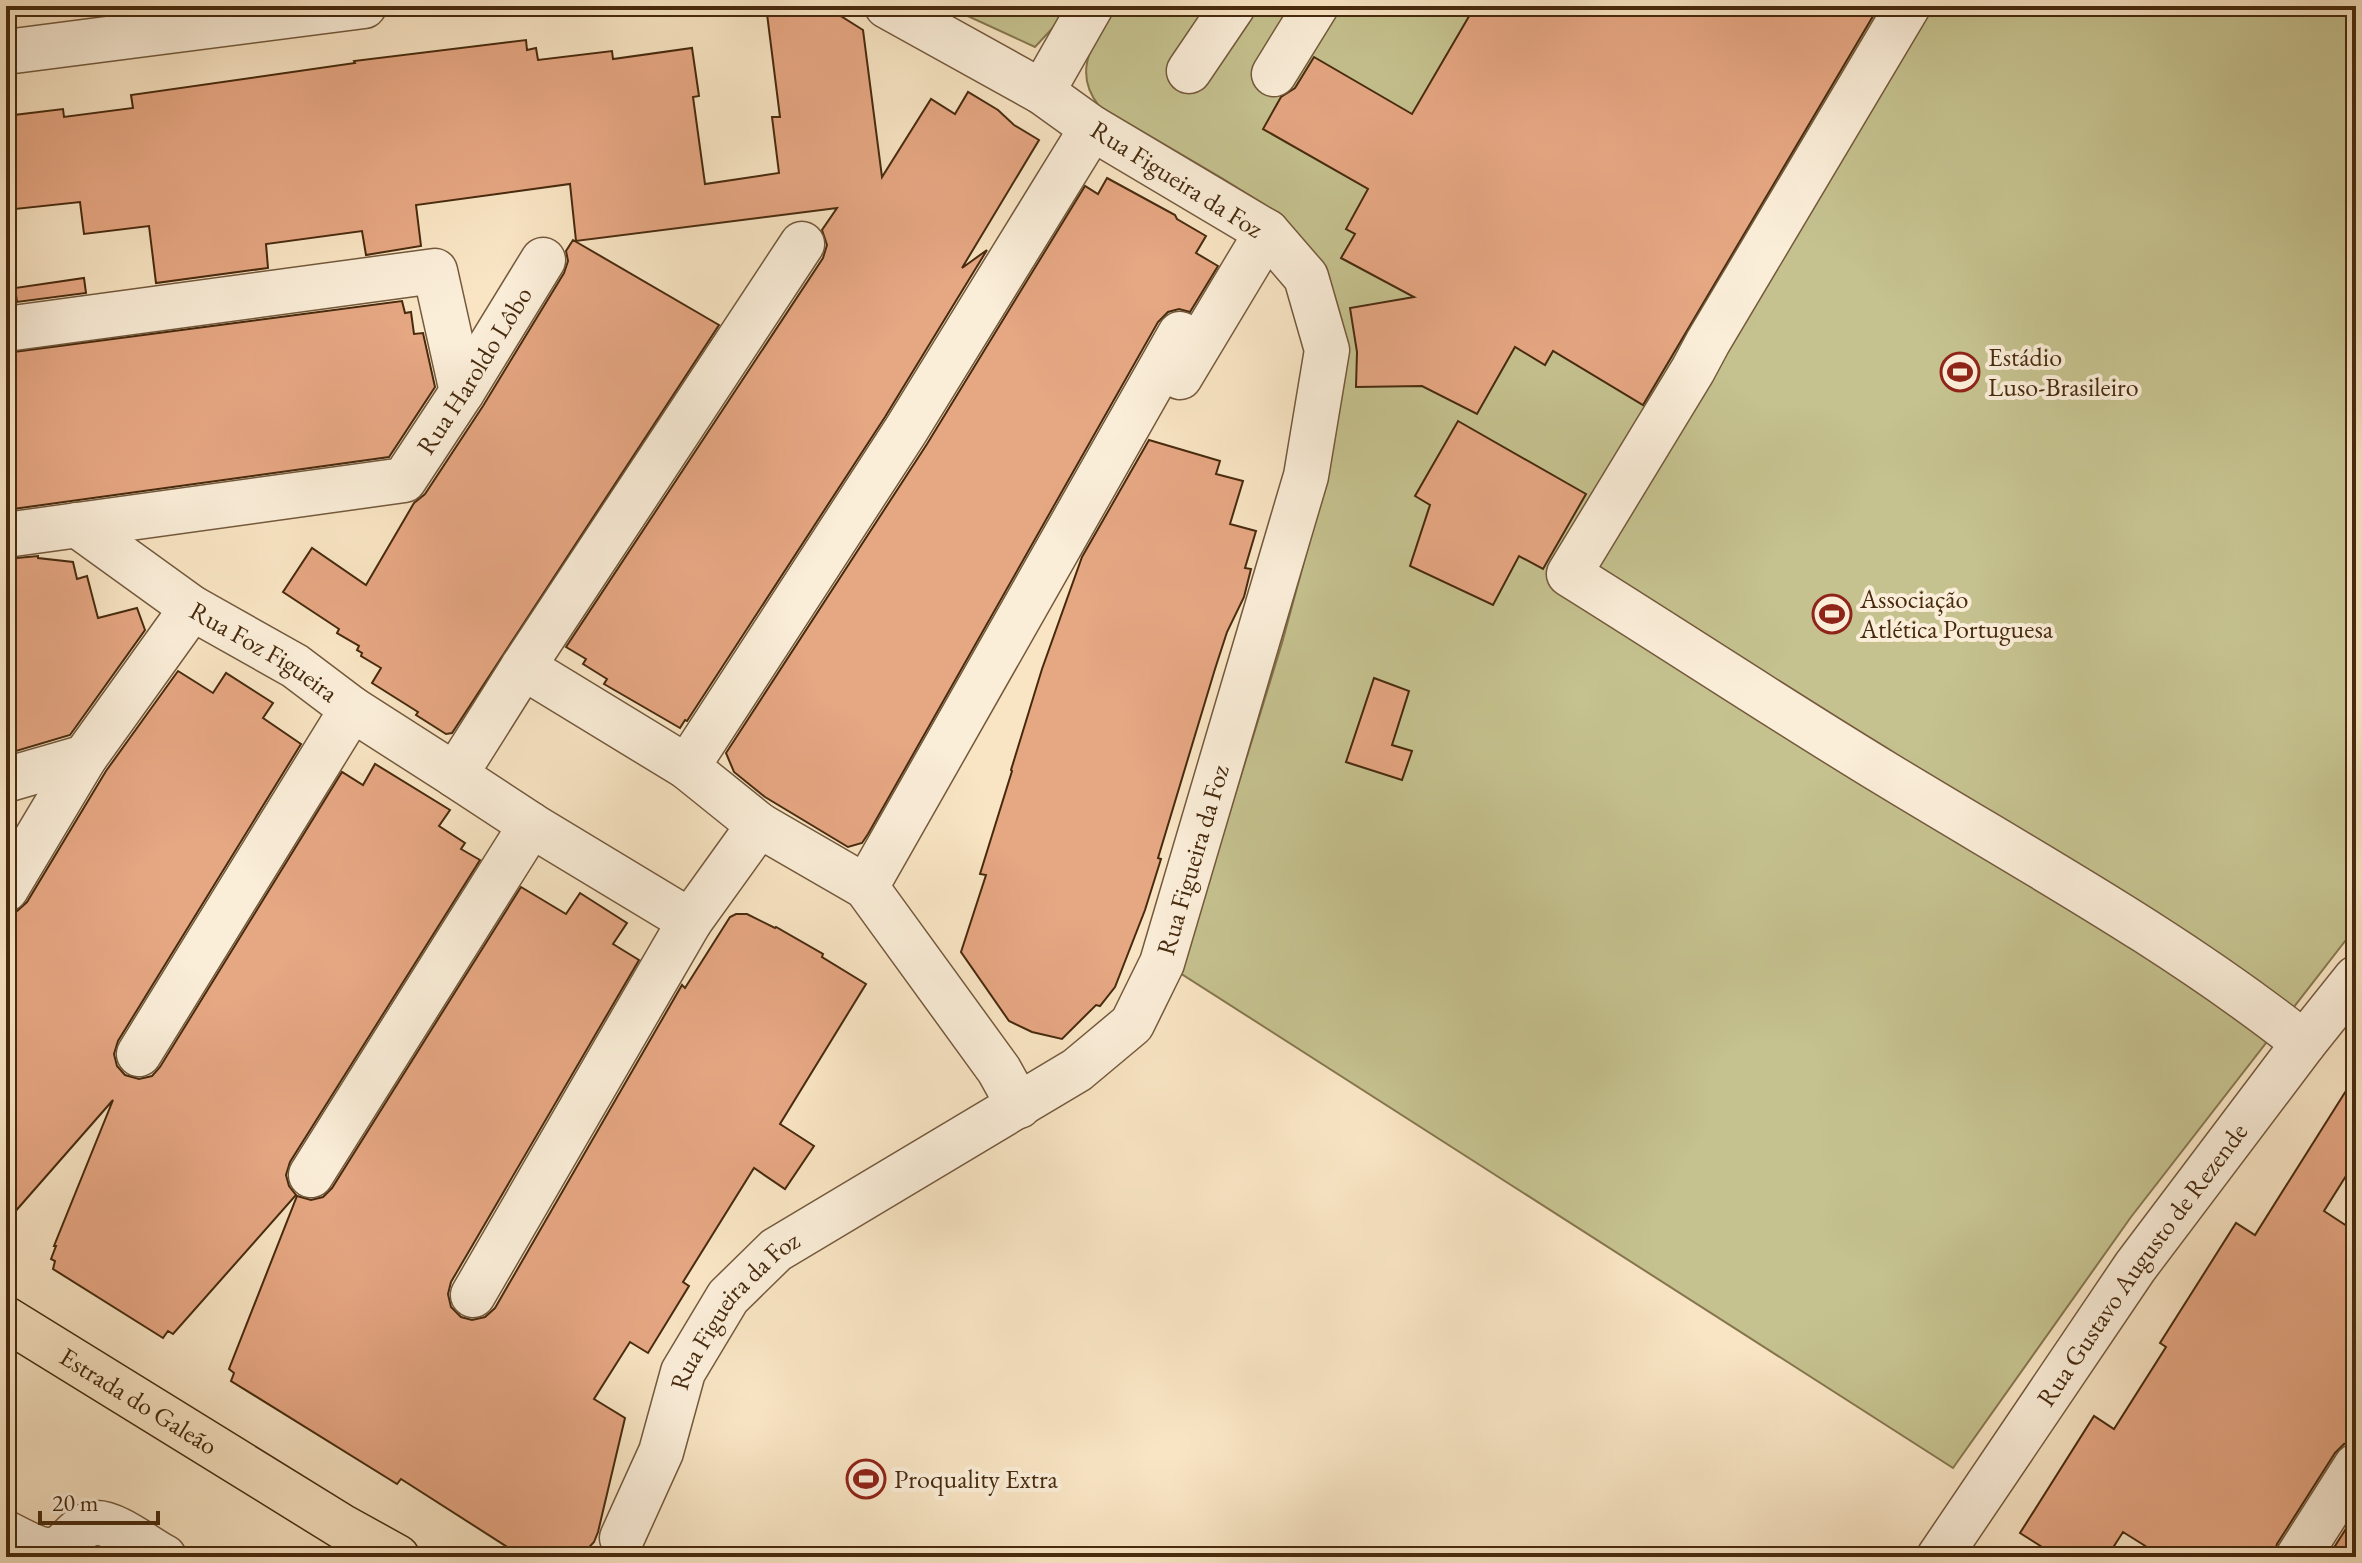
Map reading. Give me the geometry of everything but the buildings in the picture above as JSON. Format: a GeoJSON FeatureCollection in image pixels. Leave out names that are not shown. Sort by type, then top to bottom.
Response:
{"type":"FeatureCollection","features":[{"type":"Feature","properties":{"kind":"main road","name":"Estrada do Galeão"},"geometry":{"type":"LineString","coordinates":[[6,1319],[341,1526],[397,1557]]}},
{"type":"Feature","properties":{"kind":"street"},"geometry":{"type":"LineString","coordinates":[[6,52],[364,6]]}},
{"type":"Feature","properties":{"kind":"street","name":"Rua Figueira da Foz"},"geometry":{"type":"LineString","coordinates":[[617,1551],[661,1452],[683,1372],[728,1297],[776,1250],[1009,1088],[1077,1070],[1132,1024],[1162,963],[1306,476],[1327,350],[1306,277],[1267,232],[1092,128],[1042,92],[887,6]]}},
{"type":"Feature","properties":{"kind":"street"},"geometry":{"type":"LineString","coordinates":[[1042,92],[1091,6]]}},
{"type":"Feature","properties":{"kind":"street"},"geometry":{"type":"LineString","coordinates":[[1189,71],[1233,6]]}},
{"type":"Feature","properties":{"kind":"street"},"geometry":{"type":"LineString","coordinates":[[1274,74],[1316,6]]}},
{"type":"Feature","properties":{"kind":"street"},"geometry":{"type":"LineString","coordinates":[[1908,6],[1569,574],[1885,773],[2052,873],[2269,1015],[2304,1043]]}},
{"type":"Feature","properties":{"kind":"street"},"geometry":{"type":"LineString","coordinates":[[687,767],[906,430],[1092,128]]}},
{"type":"Feature","properties":{"kind":"street"},"geometry":{"type":"LineString","coordinates":[[1155,421],[1267,232]]}},
{"type":"Feature","properties":{"kind":"street"},"geometry":{"type":"LineString","coordinates":[[455,775],[802,244]]}},
{"type":"Feature","properties":{"kind":"street","name":"Rua Haroldo Lôbo"},"geometry":{"type":"LineString","coordinates":[[77,525],[404,480],[543,260]]}},
{"type":"Feature","properties":{"kind":"street"},"geometry":{"type":"LineString","coordinates":[[6,329],[435,271],[462,392]]}},
{"type":"Feature","properties":{"kind":"street"},"geometry":{"type":"LineString","coordinates":[[866,887],[1180,334]]}},
{"type":"Feature","properties":{"kind":"street"},"geometry":{"type":"LineString","coordinates":[[6,535],[77,525]]}},
{"type":"Feature","properties":{"kind":"street","name":"Rua Foz Figueira"},"geometry":{"type":"LineString","coordinates":[[77,525],[192,608],[295,666],[352,709],[531,825],[690,921]]}},
{"type":"Feature","properties":{"kind":"street"},"geometry":{"type":"LineString","coordinates":[[6,889],[85,757],[192,608]]}},
{"type":"Feature","properties":{"kind":"street"},"geometry":{"type":"LineString","coordinates":[[523,667],[687,767],[759,825],[866,887],[1009,1088]]}},
{"type":"Feature","properties":{"kind":"street"},"geometry":{"type":"LineString","coordinates":[[139,1054],[352,709]]}},
{"type":"Feature","properties":{"kind":"street"},"geometry":{"type":"LineString","coordinates":[[6,780],[85,757]]}},
{"type":"Feature","properties":{"kind":"street"},"geometry":{"type":"LineString","coordinates":[[311,1175],[531,825]]}},
{"type":"Feature","properties":{"kind":"street"},"geometry":{"type":"LineString","coordinates":[[473,1295],[690,921],[759,825]]}},
{"type":"Feature","properties":{"kind":"street","name":"Rua Gustavo Augusto de Rezende"},"geometry":{"type":"LineString","coordinates":[[1939,1557],[2135,1267],[2356,978]]}},
{"type":"Feature","properties":{"kind":"street"},"geometry":{"type":"LineString","coordinates":[[2298,1557],[2356,1466]]}},
{"type":"Feature","properties":{"kind":"street"},"geometry":{"type":"LineString","coordinates":[[6,1511],[52,1533],[65,1545]]}},
{"type":"Feature","properties":{"kind":"street"},"geometry":{"type":"LineString","coordinates":[[6,1533],[48,1550],[65,1545],[83,1526],[97,1523],[108,1525],[164,1557]]}},
{"type":"Feature","properties":{"kind":"shaded area"},"geometry":{"type":"Polygon","coordinates":[[[946,6],[1067,6],[1061,19],[1035,47],[946,6]]]}},
{"type":"Feature","properties":{"kind":"shaded area","name":"Associação Atlética Portuguesa"},"geometry":{"type":"Polygon","coordinates":[[[1116,6],[2356,6],[2356,927],[2131,1217],[1953,1468],[1180,973],[1282,643],[1305,558],[1329,458],[1344,358],[1342,322],[1334,294],[1318,260],[1289,224],[1262,203],[1099,106],[1087,80],[1086,67],[1094,43],[1116,6]]]}},
{"type":"Feature","properties":{"kind":"place","name":"Estádio Luso-Brasileiro"},"geometry":{"type":"Point","coordinates":[1960,372]}},
{"type":"Feature","properties":{"kind":"place","name":"Associação Atlética Portuguesa"},"geometry":{"type":"Point","coordinates":[1832,614]}},
{"type":"Feature","properties":{"kind":"place","name":"Proquality Extra"},"geometry":{"type":"Point","coordinates":[866,1479]}}]}
